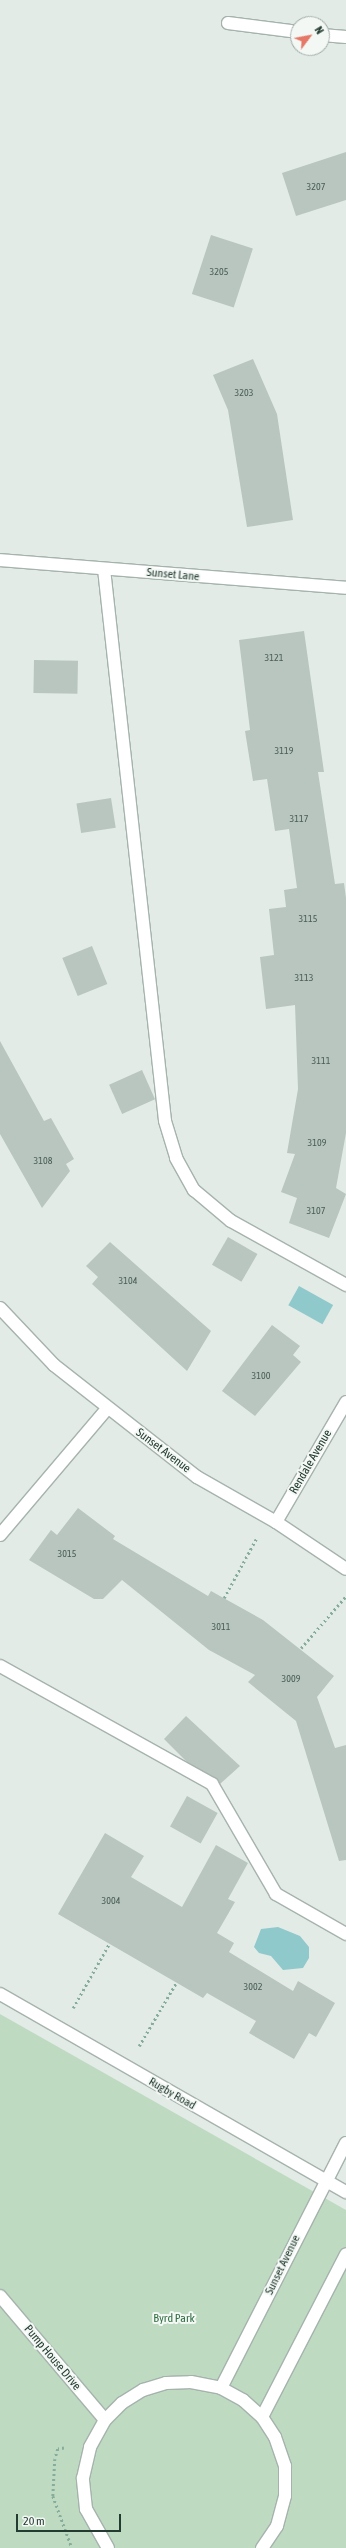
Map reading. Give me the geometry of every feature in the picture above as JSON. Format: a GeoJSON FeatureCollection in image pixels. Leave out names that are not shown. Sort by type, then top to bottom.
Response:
{"type":"FeatureCollection","features":[{"type":"Feature","properties":{"kind":"street"},"geometry":{"type":"LineString","coordinates":[[228,23],[290,31]]}},
{"type":"Feature","properties":{"kind":"street"},"geometry":{"type":"LineString","coordinates":[[330,36],[346,37]]}},
{"type":"Feature","properties":{"kind":"street","name":"Sunset Lane"},"geometry":{"type":"LineString","coordinates":[[0,560],[346,588]]}},
{"type":"Feature","properties":{"kind":"street"},"geometry":{"type":"LineString","coordinates":[[104,569],[165,1121],[176,1158],[194,1190],[231,1220],[346,1285]]}},
{"type":"Feature","properties":{"kind":"street","name":"Sunset Avenue"},"geometry":{"type":"LineString","coordinates":[[0,1308],[54,1365],[107,1409],[197,1477],[276,1522],[346,1569]]}},
{"type":"Feature","properties":{"kind":"street","name":"Rendale Avenue"},"geometry":{"type":"LineString","coordinates":[[276,1522],[346,1402]]}},
{"type":"Feature","properties":{"kind":"street"},"geometry":{"type":"LineString","coordinates":[[0,1535],[107,1409]]}},
{"type":"Feature","properties":{"kind":"street"},"geometry":{"type":"LineString","coordinates":[[0,1666],[212,1784],[276,1894],[346,1934]]}},
{"type":"Feature","properties":{"kind":"street","name":"Rugby Road"},"geometry":{"type":"LineString","coordinates":[[0,1994],[324,2181],[346,2192]]}},
{"type":"Feature","properties":{"kind":"street","name":"Sunset Avenue"},"geometry":{"type":"LineString","coordinates":[[221,2388],[324,2181],[346,2143]]}},
{"type":"Feature","properties":{"kind":"street"},"geometry":{"type":"LineString","coordinates":[[262,2418],[346,2254]]}},
{"type":"Feature","properties":{"kind":"street","name":"Pump House Drive"},"geometry":{"type":"LineString","coordinates":[[0,2296],[105,2420]]}},
{"type":"Feature","properties":{"kind":"street"},"geometry":{"type":"LineString","coordinates":[[108,2548],[86,2509],[83,2478],[90,2447],[105,2420],[138,2394],[166,2383],[191,2382],[221,2388],[243,2400],[262,2418],[275,2437],[285,2466],[285,2496],[277,2526],[262,2548]]}},
{"type":"Feature","properties":{"kind":"path"},"geometry":{"type":"LineString","coordinates":[[224,1598],[252,1546]]}},
{"type":"Feature","properties":{"kind":"path"},"geometry":{"type":"LineString","coordinates":[[301,1648],[346,1596]]}},
{"type":"Feature","properties":{"kind":"path"},"geometry":{"type":"LineString","coordinates":[[83,1990],[109,1944]]}},
{"type":"Feature","properties":{"kind":"path"},"geometry":{"type":"LineString","coordinates":[[150,2027],[176,1983]]}},
{"type":"Feature","properties":{"kind":"green space","name":"Byrd Park"},"geometry":{"type":"Polygon","coordinates":[[[0,2014],[346,2210],[346,2548],[0,2548],[0,2014]]]}},
{"type":"Feature","properties":{"kind":"water"},"geometry":{"type":"Polygon","coordinates":[[[299,1286],[333,1305],[322,1324],[288,1305],[299,1286]]]}},
{"type":"Feature","properties":{"kind":"water"},"geometry":{"type":"Polygon","coordinates":[[[278,1927],[300,1936],[309,1947],[309,1958],[303,1968],[283,1970],[271,1956],[259,1953],[254,1947],[261,1929],[278,1927]]]}},
{"type":"Feature","properties":{"kind":"building"},"geometry":{"type":"Polygon","coordinates":[[[346,152],[346,200],[296,216],[282,173],[346,152]]]}},
{"type":"Feature","properties":{"kind":"building"},"geometry":{"type":"Polygon","coordinates":[[[211,235],[253,249],[234,308],[192,294],[211,235]]]}},
{"type":"Feature","properties":{"kind":"building"},"geometry":{"type":"Polygon","coordinates":[[[253,359],[277,414],[293,520],[247,527],[228,410],[213,375],[253,359]]]}},
{"type":"Feature","properties":{"kind":"building"},"geometry":{"type":"Polygon","coordinates":[[[304,631],[324,772],[318,772],[335,884],[344,883],[346,898],[346,1133],[336,1188],[346,1194],[329,1238],[289,1223],[297,1198],[281,1192],[295,1154],[287,1153],[298,1089],[295,1005],[266,1009],[260,957],[274,955],[269,909],[286,907],[284,890],[297,888],[289,829],[275,831],[267,779],[253,781],[245,731],[250,730],[239,640],[304,631]]]}},
{"type":"Feature","properties":{"kind":"building"},"geometry":{"type":"Polygon","coordinates":[[[34,660],[78,661],[77,694],[33,693],[34,660]]]}},
{"type":"Feature","properties":{"kind":"building"},"geometry":{"type":"Polygon","coordinates":[[[111,798],[116,828],[81,833],[76,803],[111,798]]]}},
{"type":"Feature","properties":{"kind":"building"},"geometry":{"type":"Polygon","coordinates":[[[92,946],[107,984],[78,996],[62,958],[92,946]]]}},
{"type":"Feature","properties":{"kind":"building"},"geometry":{"type":"Polygon","coordinates":[[[0,1041],[44,1121],[51,1118],[74,1159],[66,1164],[70,1171],[42,1208],[0,1134],[0,1041]]]}},
{"type":"Feature","properties":{"kind":"building"},"geometry":{"type":"Polygon","coordinates":[[[142,1070],[155,1099],[122,1114],[109,1085],[142,1070]]]}},
{"type":"Feature","properties":{"kind":"building"},"geometry":{"type":"Polygon","coordinates":[[[228,1237],[257,1254],[241,1282],[212,1265],[228,1237]]]}},
{"type":"Feature","properties":{"kind":"building"},"geometry":{"type":"Polygon","coordinates":[[[110,1242],[211,1331],[187,1371],[92,1284],[98,1277],[86,1266],[110,1242]]]}},
{"type":"Feature","properties":{"kind":"building"},"geometry":{"type":"Polygon","coordinates":[[[272,1325],[300,1346],[293,1355],[301,1362],[255,1416],[222,1391],[272,1325]]]}},
{"type":"Feature","properties":{"kind":"building"},"geometry":{"type":"Polygon","coordinates":[[[78,1508],[115,1536],[113,1539],[208,1596],[211,1591],[263,1620],[334,1676],[317,1697],[335,1748],[346,1745],[346,1860],[339,1861],[296,1721],[248,1682],[255,1675],[209,1650],[122,1580],[103,1599],[94,1599],[29,1560],[51,1530],[57,1535],[78,1508]]]}},
{"type":"Feature","properties":{"kind":"building"},"geometry":{"type":"Polygon","coordinates":[[[186,1716],[240,1766],[220,1784],[187,1762],[164,1739],[186,1716]]]}},
{"type":"Feature","properties":{"kind":"building"},"geometry":{"type":"Polygon","coordinates":[[[187,1796],[218,1813],[201,1844],[170,1827],[187,1796]]]}},
{"type":"Feature","properties":{"kind":"building"},"geometry":{"type":"Polygon","coordinates":[[[105,1833],[144,1856],[131,1877],[182,1907],[216,1845],[248,1863],[228,1899],[235,1902],[217,1933],[234,1943],[229,1952],[293,1991],[298,1981],[335,2003],[316,2037],[309,2033],[294,2059],[249,2033],[256,2021],[207,1993],[203,1998],[58,1914],[105,1833]]]}}]}
